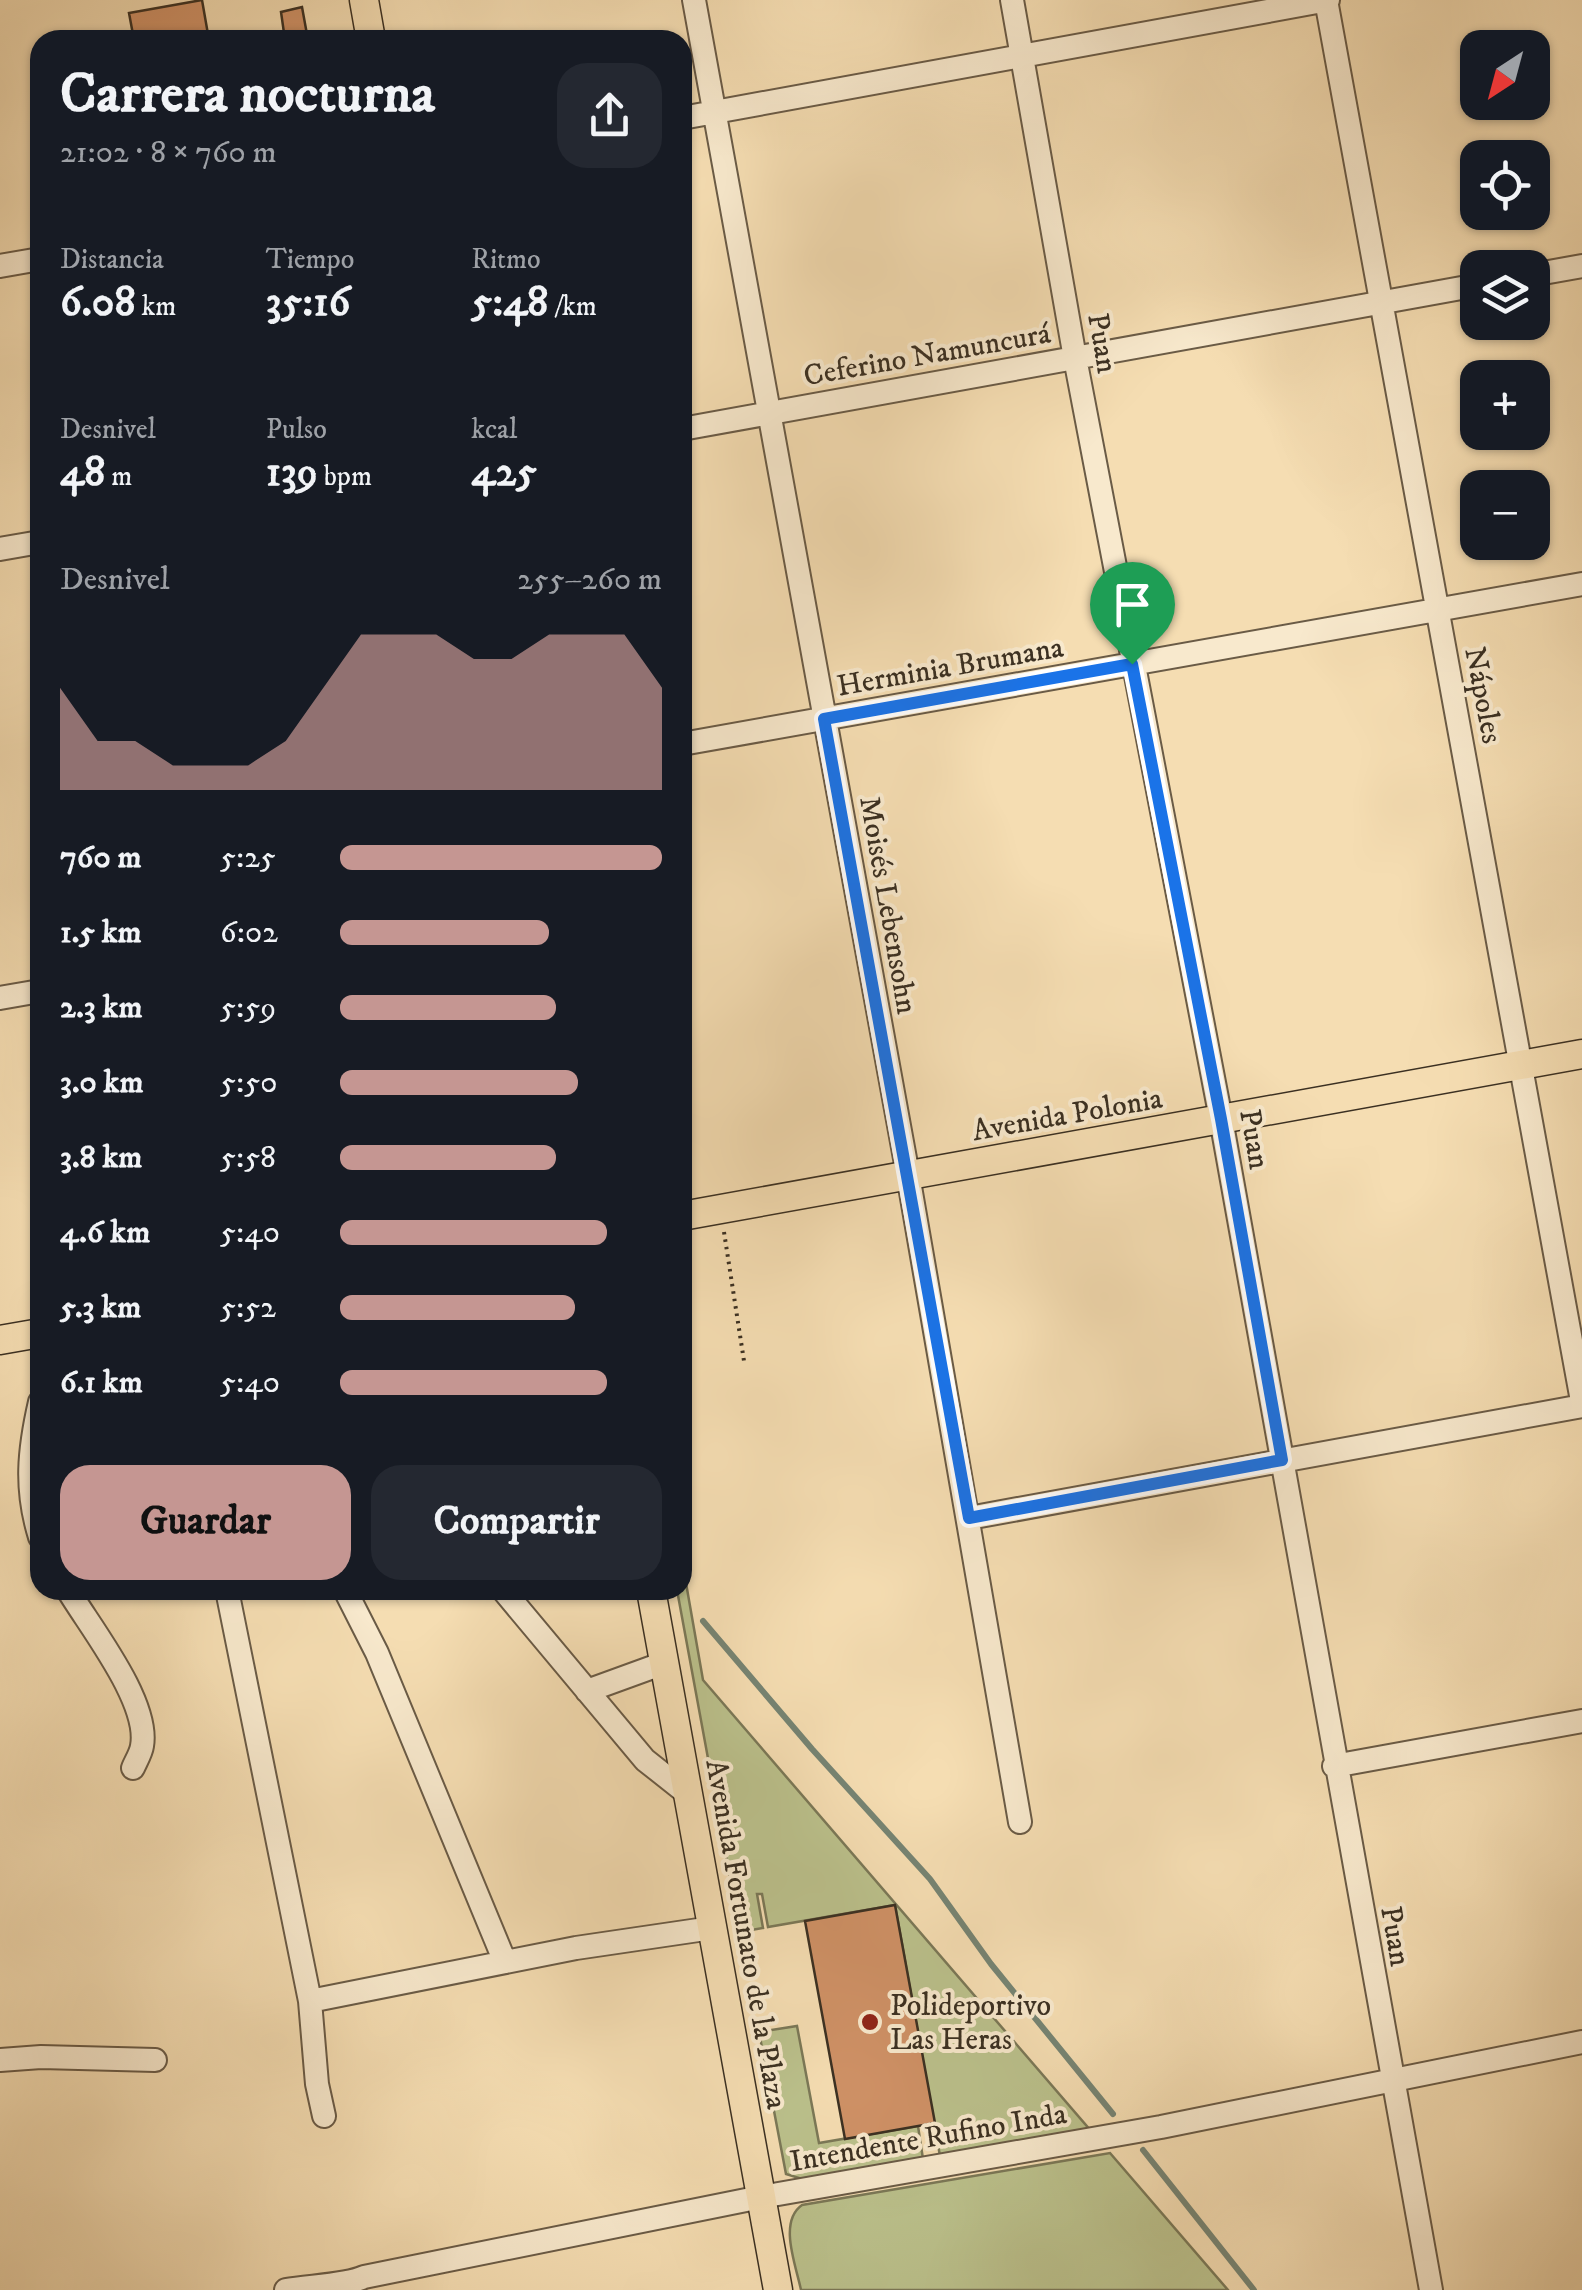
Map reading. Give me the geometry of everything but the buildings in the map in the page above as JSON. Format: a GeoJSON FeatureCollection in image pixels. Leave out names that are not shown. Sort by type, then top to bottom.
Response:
{"type":"FeatureCollection","features":[{"type":"Feature","properties":{"kind":"main road"},"geometry":{"type":"LineString","coordinates":[[364,0],[369,30]]}},
{"type":"Feature","properties":{"kind":"main road","name":"Avenida Polonia"},"geometry":{"type":"LineString","coordinates":[[692,1214],[1582,1054]]}},
{"type":"Feature","properties":{"kind":"main road"},"geometry":{"type":"LineString","coordinates":[[0,1340],[30,1335]]}},
{"type":"Feature","properties":{"kind":"main road"},"geometry":{"type":"LineString","coordinates":[[638,1600],[657,1624]]}},
{"type":"Feature","properties":{"kind":"main road","name":"Avenida Fortunato de la Plaza"},"geometry":{"type":"LineString","coordinates":[[653,1600],[778,2290]]}},
{"type":"Feature","properties":{"kind":"street","name":"Moisés Lebensohn"},"geometry":{"type":"LineString","coordinates":[[694,0],[908,1175],[1020,1822]]}},
{"type":"Feature","properties":{"kind":"street","name":"Puan"},"geometry":{"type":"LineString","coordinates":[[1012,0],[1132,664],[1221,1119],[1431,2290]]}},
{"type":"Feature","properties":{"kind":"street"},"geometry":{"type":"LineString","coordinates":[[692,116],[1327,0]]}},
{"type":"Feature","properties":{"kind":"street","name":"Nápoles"},"geometry":{"type":"LineString","coordinates":[[1327,0],[1582,1404]]}},
{"type":"Feature","properties":{"kind":"street"},"geometry":{"type":"LineString","coordinates":[[0,266],[30,260]]}},
{"type":"Feature","properties":{"kind":"street"},"geometry":{"type":"LineString","coordinates":[[1550,272],[1582,266]]}},
{"type":"Feature","properties":{"kind":"street","name":"Ceferino Namuncurá"},"geometry":{"type":"LineString","coordinates":[[692,427],[1460,288]]}},
{"type":"Feature","properties":{"kind":"street"},"geometry":{"type":"LineString","coordinates":[[0,549],[30,544]]}},
{"type":"Feature","properties":{"kind":"street","name":"Herminia Brumana"},"geometry":{"type":"LineString","coordinates":[[692,742],[1582,584]]}},
{"type":"Feature","properties":{"kind":"street"},"geometry":{"type":"LineString","coordinates":[[0,998],[30,993]]}},
{"type":"Feature","properties":{"kind":"street"},"geometry":{"type":"LineString","coordinates":[[969,1518],[1582,1404]]}},
{"type":"Feature","properties":{"kind":"street"},"geometry":{"type":"LineString","coordinates":[[30,1457],[30,1504]]}},
{"type":"Feature","properties":{"kind":"street"},"geometry":{"type":"LineString","coordinates":[[74,1600],[133,1698],[142,1747],[133,1768]]}},
{"type":"Feature","properties":{"kind":"street"},"geometry":{"type":"LineString","coordinates":[[229,1600],[310,2001],[324,2116]]}},
{"type":"Feature","properties":{"kind":"street"},"geometry":{"type":"LineString","coordinates":[[350,1600],[384,1671],[505,1962]]}},
{"type":"Feature","properties":{"kind":"street"},"geometry":{"type":"LineString","coordinates":[[511,1600],[646,1760],[688,1794]]}},
{"type":"Feature","properties":{"kind":"street"},"geometry":{"type":"LineString","coordinates":[[587,1692],[664,1664]]}},
{"type":"Feature","properties":{"kind":"street"},"geometry":{"type":"LineString","coordinates":[[1334,1766],[1582,1721]]}},
{"type":"Feature","properties":{"kind":"street"},"geometry":{"type":"LineString","coordinates":[[310,2001],[505,1962],[712,1928]]}},
{"type":"Feature","properties":{"kind":"street","name":"Intendente Rufino Inda"},"geometry":{"type":"LineString","coordinates":[[286,2290],[328,2282],[348,2287],[364,2276],[761,2197],[1161,2128],[1582,2042]]}},
{"type":"Feature","properties":{"kind":"street"},"geometry":{"type":"LineString","coordinates":[[0,2060],[155,2060]]}},
{"type":"Feature","properties":{"kind":"path"},"geometry":{"type":"LineString","coordinates":[[721,1209],[744,1361]]}},
{"type":"Feature","properties":{"kind":"green space"},"geometry":{"type":"Polygon","coordinates":[[[679,1600],[689,1600],[703,1680],[1091,2131],[940,2156],[895,1905],[768,1927],[762,1894],[757,1894],[763,1928],[740,1932],[679,1600]]]}},
{"type":"Feature","properties":{"kind":"green space"},"geometry":{"type":"Polygon","coordinates":[[[797,2026],[819,2143],[918,2126],[923,2159],[802,2179],[786,2174],[759,2032],[797,2026]]]}},
{"type":"Feature","properties":{"kind":"green space"},"geometry":{"type":"Polygon","coordinates":[[[1110,2153],[1228,2290],[801,2290],[790,2233],[791,2222],[802,2205],[1110,2153]]]}},
{"type":"Feature","properties":{"kind":"waterway"},"geometry":{"type":"LineString","coordinates":[[703,1621],[930,1879],[991,1964],[1113,2114]]}},
{"type":"Feature","properties":{"kind":"waterway"},"geometry":{"type":"LineString","coordinates":[[1143,2150],[1254,2290]]}},
{"type":"Feature","properties":{"kind":"place","name":"Polideportivo Las Heras"},"geometry":{"type":"Point","coordinates":[870,2022]}},
{"type":"Feature","properties":{"kind":"route"},"geometry":{"type":"LineString","coordinates":[[1132,664],[1221,1119],[1282,1460],[969,1518],[824,719],[1132,664]]}}]}
